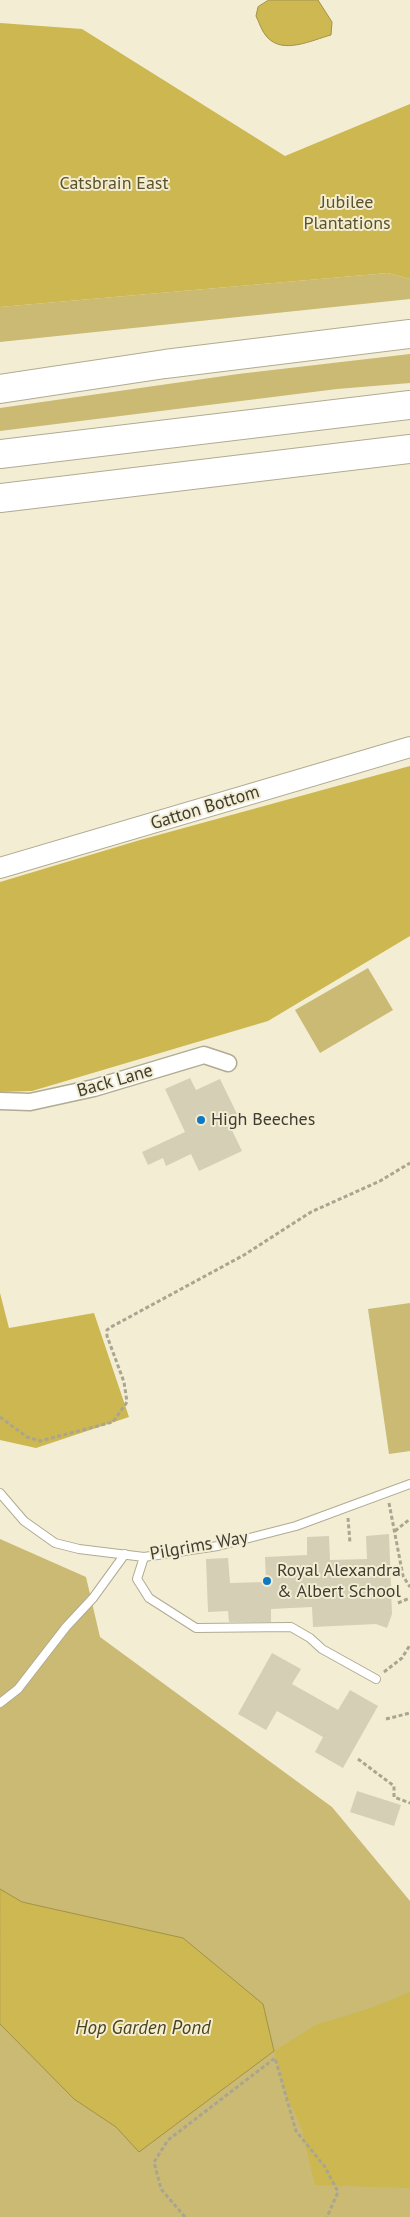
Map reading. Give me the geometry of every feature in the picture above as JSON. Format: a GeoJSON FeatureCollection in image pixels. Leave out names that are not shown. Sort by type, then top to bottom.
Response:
{"type":"FeatureCollection","features":[{"type":"Feature","properties":{"kind":"highway"},"geometry":{"type":"LineString","coordinates":[[0,389],[175,362],[410,334]]}},
{"type":"Feature","properties":{"kind":"highway"},"geometry":{"type":"LineString","coordinates":[[0,454],[410,405]]}},
{"type":"Feature","properties":{"kind":"highway"},"geometry":{"type":"LineString","coordinates":[[0,498],[410,449]]}},
{"type":"Feature","properties":{"kind":"street","name":"Gatton Bottom"},"geometry":{"type":"LineString","coordinates":[[0,868],[410,747]]}},
{"type":"Feature","properties":{"kind":"street","name":"Back Lane"},"geometry":{"type":"LineString","coordinates":[[0,1101],[30,1102],[94,1088],[204,1055],[228,1063]]}},
{"type":"Feature","properties":{"kind":"lane","name":"Pilgrims Way"},"geometry":{"type":"LineString","coordinates":[[0,1493],[24,1521],[55,1543],[79,1549],[144,1557],[218,1546],[296,1526],[410,1484]]}},
{"type":"Feature","properties":{"kind":"lane"},"geometry":{"type":"LineString","coordinates":[[0,1703],[18,1689],[66,1627],[93,1598],[125,1554]]}},
{"type":"Feature","properties":{"kind":"lane"},"geometry":{"type":"LineString","coordinates":[[144,1557],[137,1579],[149,1598],[196,1628],[291,1627],[310,1638],[322,1649],[376,1679]]}},
{"type":"Feature","properties":{"kind":"path"},"geometry":{"type":"LineString","coordinates":[[0,1417],[27,1437],[40,1441],[113,1422],[127,1402],[124,1382],[107,1336],[107,1330],[110,1326],[244,1255],[311,1212],[380,1182],[410,1163]]}},
{"type":"Feature","properties":{"kind":"path"},"geometry":{"type":"LineString","coordinates":[[387,1493],[402,1576],[410,1587]]}},
{"type":"Feature","properties":{"kind":"path"},"geometry":{"type":"LineString","coordinates":[[346,1508],[350,1542]]}},
{"type":"Feature","properties":{"kind":"path"},"geometry":{"type":"LineString","coordinates":[[395,1531],[410,1519]]}},
{"type":"Feature","properties":{"kind":"path"},"geometry":{"type":"LineString","coordinates":[[398,1603],[410,1598]]}},
{"type":"Feature","properties":{"kind":"path"},"geometry":{"type":"LineString","coordinates":[[376,1679],[402,1658],[410,1645]]}},
{"type":"Feature","properties":{"kind":"path"},"geometry":{"type":"LineString","coordinates":[[386,1719],[410,1713]]}},
{"type":"Feature","properties":{"kind":"path"},"geometry":{"type":"LineString","coordinates":[[358,1759],[394,1786],[394,1797],[410,1803]]}},
{"type":"Feature","properties":{"kind":"path"},"geometry":{"type":"LineString","coordinates":[[185,2217],[161,2189],[154,2162],[168,2140],[275,2058],[296,2131],[325,2167],[338,2192],[327,2217]]}},
{"type":"Feature","properties":{"kind":"shaded area"},"geometry":{"type":"Polygon","coordinates":[[[388,273],[410,279],[410,299],[0,342],[0,307],[388,273]]]}},
{"type":"Feature","properties":{"kind":"shaded area"},"geometry":{"type":"Polygon","coordinates":[[[410,354],[410,383],[337,389],[0,431],[0,408],[238,374],[410,354]]]}},
{"type":"Feature","properties":{"kind":"shaded area"},"geometry":{"type":"Polygon","coordinates":[[[368,968],[393,1010],[320,1053],[295,1010],[368,968]]]}},
{"type":"Feature","properties":{"kind":"shaded area"},"geometry":{"type":"Polygon","coordinates":[[[410,1303],[410,1451],[389,1454],[368,1309],[410,1303]]]}},
{"type":"Feature","properties":{"kind":"shaded area"},"geometry":{"type":"Polygon","coordinates":[[[0,1539],[86,1577],[100,1637],[332,1807],[410,1901],[410,2217],[0,2217],[0,1539]]]}},
{"type":"Feature","properties":{"kind":"green space","name":"Catsbrain East"},"geometry":{"type":"Polygon","coordinates":[[[0,23],[82,29],[285,156],[410,104],[410,279],[388,273],[0,307],[0,23]]]}},
{"type":"Feature","properties":{"kind":"green space"},"geometry":{"type":"Polygon","coordinates":[[[410,766],[410,936],[268,1021],[32,1091],[0,1092],[0,882],[140,840],[410,766]]]}},
{"type":"Feature","properties":{"kind":"green space"},"geometry":{"type":"Polygon","coordinates":[[[0,1293],[9,1328],[94,1313],[129,1417],[36,1448],[0,1440],[0,1293]]]}},
{"type":"Feature","properties":{"kind":"green space"},"geometry":{"type":"Polygon","coordinates":[[[410,1992],[410,2188],[315,2185],[301,2127],[285,2092],[274,2051],[316,2025],[374,2007],[410,1992]]]}},
{"type":"Feature","properties":{"kind":"water"},"geometry":{"type":"Polygon","coordinates":[[[269,0],[318,0],[332,22],[331,35],[298,45],[281,45],[274,42],[265,35],[256,16],[258,7],[269,0]]]}},
{"type":"Feature","properties":{"kind":"water","name":"Hop Garden Pond"},"geometry":{"type":"Polygon","coordinates":[[[0,1889],[22,1902],[183,1938],[263,2004],[274,2051],[139,2152],[116,2127],[74,2099],[0,2024],[0,1889]]]}},
{"type":"Feature","properties":{"kind":"building","name":"High Beeches"},"geometry":{"type":"Polygon","coordinates":[[[190,1078],[196,1090],[220,1079],[237,1114],[226,1118],[242,1151],[199,1171],[191,1154],[166,1166],[163,1158],[148,1165],[142,1152],[185,1132],[165,1089],[190,1078]]]}},
{"type":"Feature","properties":{"kind":"building"},"geometry":{"type":"Polygon","coordinates":[[[389,1534],[392,1614],[387,1628],[376,1624],[313,1627],[312,1607],[271,1609],[271,1622],[229,1622],[228,1611],[208,1612],[206,1559],[228,1558],[230,1583],[266,1582],[265,1557],[307,1555],[307,1537],[329,1536],[330,1560],[367,1559],[366,1536],[389,1534]]]}},
{"type":"Feature","properties":{"kind":"building"},"geometry":{"type":"Polygon","coordinates":[[[272,1653],[301,1669],[292,1684],[338,1710],[350,1690],[378,1706],[343,1768],[315,1752],[323,1737],[277,1711],[266,1730],[238,1714],[272,1653]]]}},
{"type":"Feature","properties":{"kind":"building"},"geometry":{"type":"Polygon","coordinates":[[[357,1791],[401,1805],[394,1826],[350,1812],[357,1791]]]}},
{"type":"Feature","properties":{"kind":"place","name":"High Beeches"},"geometry":{"type":"Point","coordinates":[201,1120]}},
{"type":"Feature","properties":{"kind":"place","name":"Royal Alexandra & Albert School"},"geometry":{"type":"Point","coordinates":[267,1581]}},
{"type":"Feature","properties":{"kind":"park label","name":"Jubilee Plantations"},"geometry":{"type":"Point","coordinates":[347,213]}}]}
